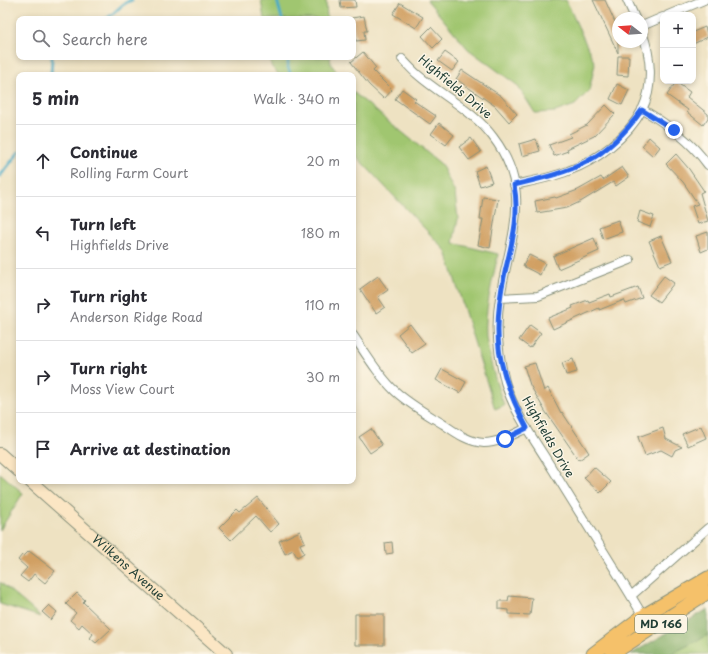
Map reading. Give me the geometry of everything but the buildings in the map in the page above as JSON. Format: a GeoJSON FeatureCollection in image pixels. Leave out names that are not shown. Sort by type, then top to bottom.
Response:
{"type":"FeatureCollection","features":[{"type":"Feature","properties":{"kind":"main road"},"geometry":{"type":"LineString","coordinates":[[0,454],[16,468]]}},
{"type":"Feature","properties":{"kind":"main road","name":"Wilkens Avenue"},"geometry":{"type":"LineString","coordinates":[[33,484],[226,654]]}},
{"type":"Feature","properties":{"kind":"main road","name":"MD 166"},"geometry":{"type":"LineString","coordinates":[[593,654],[643,616],[708,578]]}},
{"type":"Feature","properties":{"kind":"main road","name":"MD 166"},"geometry":{"type":"LineString","coordinates":[[643,616],[658,617],[708,587]]}},
{"type":"Feature","properties":{"kind":"main road","name":"MD 166"},"geometry":{"type":"LineString","coordinates":[[612,654],[708,592]]}},
{"type":"Feature","properties":{"kind":"main road","name":"MD 166"},"geometry":{"type":"LineString","coordinates":[[602,654],[637,630],[643,616]]}},
{"type":"Feature","properties":{"kind":"street"},"geometry":{"type":"LineString","coordinates":[[627,0],[633,12]]}},
{"type":"Feature","properties":{"kind":"street"},"geometry":{"type":"LineString","coordinates":[[675,12],[704,0]]}},
{"type":"Feature","properties":{"kind":"street"},"geometry":{"type":"LineString","coordinates":[[648,23],[660,18]]}},
{"type":"Feature","properties":{"kind":"street"},"geometry":{"type":"LineString","coordinates":[[514,185],[569,171],[607,150],[627,130],[642,110],[647,92],[650,61],[646,48]]}},
{"type":"Feature","properties":{"kind":"street","name":"Highfields Drive"},"geometry":{"type":"LineString","coordinates":[[402,59],[418,75],[464,110],[493,136],[503,152],[514,185],[517,216],[500,298],[498,339],[500,360],[506,384],[527,428],[643,616]]}},
{"type":"Feature","properties":{"kind":"street"},"geometry":{"type":"LineString","coordinates":[[642,110],[674,130],[690,143],[708,165]]}},
{"type":"Feature","properties":{"kind":"street"},"geometry":{"type":"LineString","coordinates":[[500,298],[538,296],[630,260]]}},
{"type":"Feature","properties":{"kind":"street"},"geometry":{"type":"LineString","coordinates":[[356,339],[382,377],[395,391],[409,402],[461,436],[484,443],[505,439],[527,428]]}},
{"type":"Feature","properties":{"kind":"street"},"geometry":{"type":"LineString","coordinates":[[631,596],[708,528]]}},
{"type":"Feature","properties":{"kind":"green space"},"geometry":{"type":"Polygon","coordinates":[[[261,0],[326,0],[327,16],[264,16],[261,0]]]}},
{"type":"Feature","properties":{"kind":"green space"},"geometry":{"type":"Polygon","coordinates":[[[427,0],[566,0],[595,64],[589,91],[575,105],[555,112],[535,113],[517,85],[468,49],[427,0]]]}},
{"type":"Feature","properties":{"kind":"green space"},"geometry":{"type":"Polygon","coordinates":[[[270,60],[330,60],[331,64],[337,72],[276,72],[271,66],[270,60]]]}},
{"type":"Feature","properties":{"kind":"green space"},"geometry":{"type":"Polygon","coordinates":[[[356,94],[441,164],[455,193],[458,219],[453,243],[498,254],[486,315],[486,336],[489,354],[498,389],[504,405],[495,409],[446,251],[356,156],[356,94]]]}},
{"type":"Feature","properties":{"kind":"green space"},"geometry":{"type":"Polygon","coordinates":[[[0,473],[23,493],[0,530],[0,473]]]}},
{"type":"Feature","properties":{"kind":"green space"},"geometry":{"type":"Polygon","coordinates":[[[0,582],[41,617],[0,604],[0,582]]]}},
{"type":"Feature","properties":{"kind":"green space"},"geometry":{"type":"Polygon","coordinates":[[[708,609],[708,635],[671,654],[631,654],[708,609]]]}},
{"type":"Feature","properties":{"kind":"green space"},"geometry":{"type":"Polygon","coordinates":[[[708,635],[708,654],[671,654],[708,635]]]}},
{"type":"Feature","properties":{"kind":"waterway"},"geometry":{"type":"LineString","coordinates":[[110,16],[125,3],[132,0]]}},
{"type":"Feature","properties":{"kind":"waterway"},"geometry":{"type":"LineString","coordinates":[[277,0],[281,16]]}},
{"type":"Feature","properties":{"kind":"waterway"},"geometry":{"type":"LineString","coordinates":[[51,72],[52,60]]}},
{"type":"Feature","properties":{"kind":"waterway"},"geometry":{"type":"LineString","coordinates":[[288,60],[290,72]]}},
{"type":"Feature","properties":{"kind":"waterway"},"geometry":{"type":"LineString","coordinates":[[0,176],[16,156]]}},
{"type":"Feature","properties":{"kind":"route"},"geometry":{"type":"LineString","coordinates":[[505,439],[527,428],[514,404],[506,384],[500,360],[498,339],[500,298],[515,232],[517,216],[517,200],[514,185],[569,171],[590,160],[607,150],[627,130],[642,110],[674,130]]}}]}
